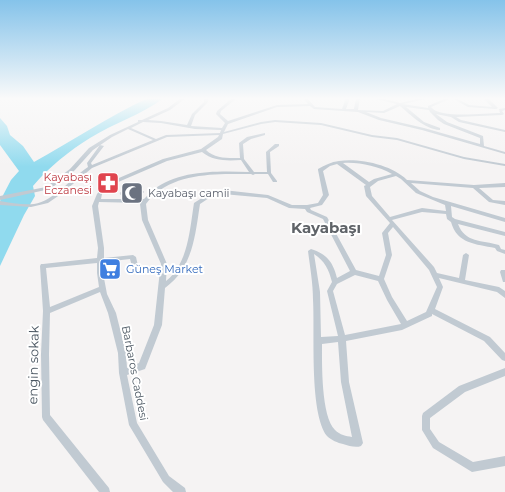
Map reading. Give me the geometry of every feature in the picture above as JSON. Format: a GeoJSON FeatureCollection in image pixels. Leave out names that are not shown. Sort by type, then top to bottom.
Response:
{"type":"FeatureCollection","features":[{"type":"Feature","properties":{"kind":"street"},"geometry":{"type":"LineString","coordinates":[[189,127],[191,121]]}},
{"type":"Feature","properties":{"kind":"street"},"geometry":{"type":"LineString","coordinates":[[145,201],[97,200],[108,185],[126,176],[164,160],[203,150],[217,141],[220,138],[221,131],[227,123],[233,121]]}},
{"type":"Feature","properties":{"kind":"street"},"geometry":{"type":"LineString","coordinates":[[388,121],[423,129],[505,153]]}},
{"type":"Feature","properties":{"kind":"street"},"geometry":{"type":"LineString","coordinates":[[421,121],[439,129]]}},
{"type":"Feature","properties":{"kind":"street"},"geometry":{"type":"LineString","coordinates":[[442,121],[482,137],[482,146]]}},
{"type":"Feature","properties":{"kind":"street"},"geometry":{"type":"LineString","coordinates":[[459,121],[505,131]]}},
{"type":"Feature","properties":{"kind":"street"},"geometry":{"type":"LineString","coordinates":[[89,165],[95,153],[103,145],[141,122]]}},
{"type":"Feature","properties":{"kind":"street"},"geometry":{"type":"LineString","coordinates":[[0,198],[40,191],[54,185],[72,170],[91,149],[118,132],[141,122],[161,122],[221,131]]}},
{"type":"Feature","properties":{"kind":"street"},"geometry":{"type":"LineString","coordinates":[[0,203],[35,205],[46,202],[89,165],[154,139],[179,134],[221,131],[266,122],[307,122],[377,137],[397,139],[464,158],[505,165]]}},
{"type":"Feature","properties":{"kind":"street"},"geometry":{"type":"LineString","coordinates":[[130,129],[154,139]]}},
{"type":"Feature","properties":{"kind":"street"},"geometry":{"type":"LineString","coordinates":[[252,174],[242,159],[241,144],[249,138],[264,134]]}},
{"type":"Feature","properties":{"kind":"street"},"geometry":{"type":"LineString","coordinates":[[275,181],[269,173],[268,152],[277,145]]}},
{"type":"Feature","properties":{"kind":"street"},"geometry":{"type":"LineString","coordinates":[[203,150],[207,155],[215,158],[242,159]]}},
{"type":"Feature","properties":{"kind":"street"},"geometry":{"type":"LineString","coordinates":[[80,162],[89,165]]}},
{"type":"Feature","properties":{"kind":"street"},"geometry":{"type":"LineString","coordinates":[[162,287],[178,274],[190,242],[197,203],[210,194],[223,192],[242,193],[268,198],[292,207],[307,207],[320,204],[326,195],[320,170],[328,164],[357,162],[376,164],[396,174],[419,193],[448,204],[505,220]]}},
{"type":"Feature","properties":{"kind":"street"},"geometry":{"type":"LineString","coordinates":[[339,163],[368,184]]}},
{"type":"Feature","properties":{"kind":"street"},"geometry":{"type":"LineString","coordinates":[[72,170],[81,172]]}},
{"type":"Feature","properties":{"kind":"street"},"geometry":{"type":"LineString","coordinates":[[123,373],[142,366],[158,325],[164,264],[145,220],[143,204],[149,195],[166,185],[190,175],[269,173]]}},
{"type":"Feature","properties":{"kind":"street"},"geometry":{"type":"LineString","coordinates":[[368,184],[396,174]]}},
{"type":"Feature","properties":{"kind":"street"},"geometry":{"type":"LineString","coordinates":[[406,181],[474,187],[505,185]]}},
{"type":"Feature","properties":{"kind":"street"},"geometry":{"type":"LineString","coordinates":[[319,341],[342,338],[406,325],[429,314],[440,287],[432,269],[369,196],[368,184]]}},
{"type":"Feature","properties":{"kind":"street"},"geometry":{"type":"LineString","coordinates":[[474,187],[491,201],[505,202]]}},
{"type":"Feature","properties":{"kind":"street","name":"Barbaros Caddesi"},"geometry":{"type":"LineString","coordinates":[[97,200],[95,213],[101,248],[100,273],[122,353],[123,373],[133,424],[166,479],[181,492]]}},
{"type":"Feature","properties":{"kind":"street"},"geometry":{"type":"LineString","coordinates":[[448,204],[449,218],[454,222],[468,224],[505,234]]}},
{"type":"Feature","properties":{"kind":"street"},"geometry":{"type":"LineString","coordinates":[[307,207],[309,211],[325,218],[354,272]]}},
{"type":"Feature","properties":{"kind":"street"},"geometry":{"type":"LineString","coordinates":[[406,325],[389,298],[381,279],[389,255],[385,234],[390,222],[422,210],[448,213]]}},
{"type":"Feature","properties":{"kind":"street"},"geometry":{"type":"LineString","coordinates":[[454,222],[457,233],[463,238],[497,246],[499,250],[505,252]]}},
{"type":"Feature","properties":{"kind":"street"},"geometry":{"type":"LineString","coordinates":[[335,282],[332,270],[326,260],[319,254],[311,251],[316,290],[319,341],[317,360],[321,399],[326,426],[335,436],[358,443],[344,382],[342,338],[330,291],[335,282],[354,272],[381,279]]}},
{"type":"Feature","properties":{"kind":"street"},"geometry":{"type":"LineString","coordinates":[[462,282],[466,255]]}},
{"type":"Feature","properties":{"kind":"street"},"geometry":{"type":"LineString","coordinates":[[100,260],[133,257],[135,268],[164,268]]}},
{"type":"Feature","properties":{"kind":"street","name":"engin sokak"},"geometry":{"type":"LineString","coordinates":[[100,260],[43,266],[47,311],[45,354],[46,417],[105,492]]}},
{"type":"Feature","properties":{"kind":"street"},"geometry":{"type":"LineString","coordinates":[[505,272],[503,272],[505,280]]}},
{"type":"Feature","properties":{"kind":"street"},"geometry":{"type":"LineString","coordinates":[[434,275],[498,290],[505,294]]}},
{"type":"Feature","properties":{"kind":"street"},"geometry":{"type":"LineString","coordinates":[[47,311],[103,288]]}},
{"type":"Feature","properties":{"kind":"street"},"geometry":{"type":"LineString","coordinates":[[316,290],[330,291]]}},
{"type":"Feature","properties":{"kind":"street"},"geometry":{"type":"LineString","coordinates":[[430,310],[487,339],[505,358]]}},
{"type":"Feature","properties":{"kind":"street"},"geometry":{"type":"LineString","coordinates":[[505,372],[462,389],[426,416],[426,430],[436,445],[472,467],[505,461]]}},
{"type":"Feature","properties":{"kind":"water"},"geometry":{"type":"Polygon","coordinates":[[[0,121],[3,121],[7,126],[10,135],[23,146],[34,162],[104,121],[123,121],[82,143],[53,166],[33,186],[35,196],[24,215],[0,266],[0,201],[11,180],[19,171],[0,145],[0,121]]]}},
{"type":"Feature","properties":{"kind":"building","name":"Kayabaşı camii"},"geometry":{"type":"Polygon","coordinates":[[[139,187],[144,192],[128,198],[123,198],[120,193],[139,187]]]}},
{"type":"Feature","properties":{"kind":"place","name":"Kayabaşı Eczanesi"},"geometry":{"type":"Point","coordinates":[108,183]}},
{"type":"Feature","properties":{"kind":"place","name":"Kayabaşı camii"},"geometry":{"type":"Point","coordinates":[132,193]}},
{"type":"Feature","properties":{"kind":"place","name":"Güneş Market"},"geometry":{"type":"Point","coordinates":[110,269]}},
{"type":"Feature","properties":{"kind":"district","name":"Kayabaşı"},"geometry":{"type":"Point","coordinates":[326,227]}}]}
